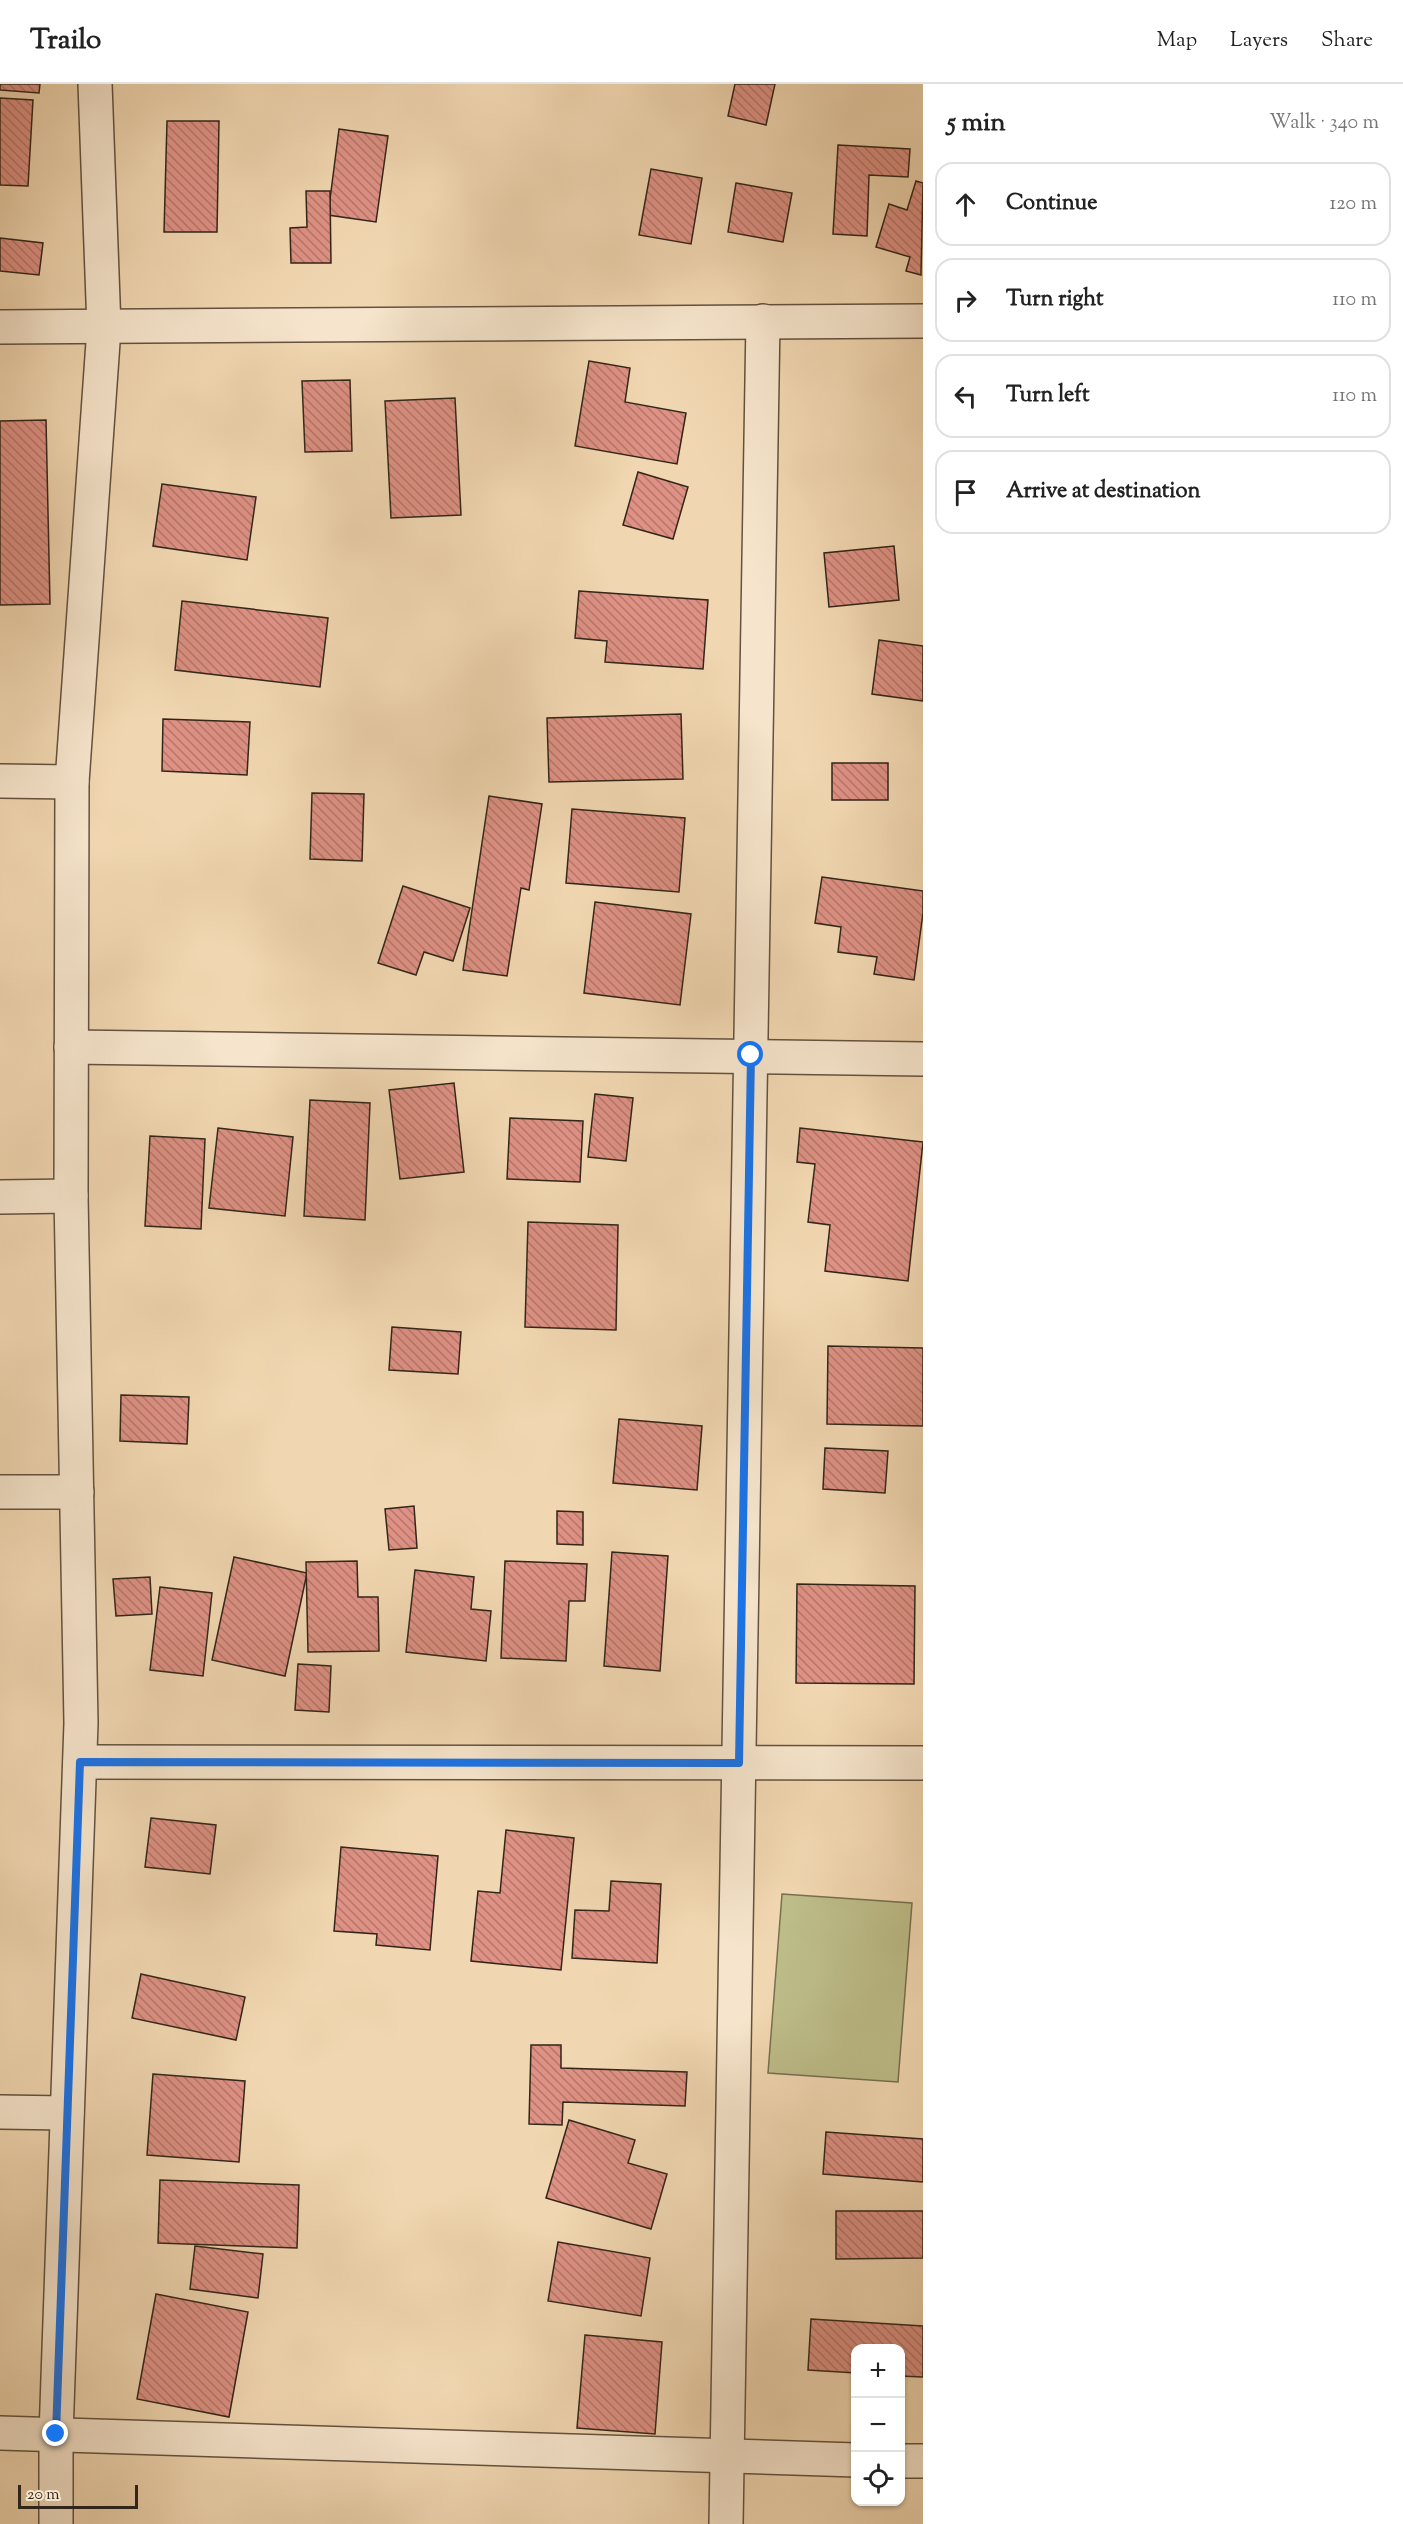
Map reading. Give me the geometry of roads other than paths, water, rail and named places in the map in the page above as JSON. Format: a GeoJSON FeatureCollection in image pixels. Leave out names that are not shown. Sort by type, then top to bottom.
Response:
{"type":"FeatureCollection","features":[{"type":"Feature","properties":{"kind":"street"},"geometry":{"type":"LineString","coordinates":[[56,2524],[56,2434],[80,1762],[71,1196],[72,782],[104,328],[95,84]]}},
{"type":"Feature","properties":{"kind":"street"},"geometry":{"type":"LineString","coordinates":[[726,2524],[763,321]]}},
{"type":"Feature","properties":{"kind":"street"},"geometry":{"type":"LineString","coordinates":[[0,327],[923,321]]}},
{"type":"Feature","properties":{"kind":"street"},"geometry":{"type":"LineString","coordinates":[[0,781],[72,782]]}},
{"type":"Feature","properties":{"kind":"street"},"geometry":{"type":"LineString","coordinates":[[71,1047],[923,1059]]}},
{"type":"Feature","properties":{"kind":"street"},"geometry":{"type":"LineString","coordinates":[[0,1197],[71,1196]]}},
{"type":"Feature","properties":{"kind":"street"},"geometry":{"type":"LineString","coordinates":[[0,1492],[77,1492]]}},
{"type":"Feature","properties":{"kind":"street"},"geometry":{"type":"LineString","coordinates":[[80,1762],[923,1762]]}},
{"type":"Feature","properties":{"kind":"street"},"geometry":{"type":"LineString","coordinates":[[0,2112],[67,2112]]}},
{"type":"Feature","properties":{"kind":"street"},"geometry":{"type":"LineString","coordinates":[[0,2433],[851,2460]]}},
{"type":"Feature","properties":{"kind":"street"},"geometry":{"type":"LineString","coordinates":[[905,2461],[923,2461]]}}]}
